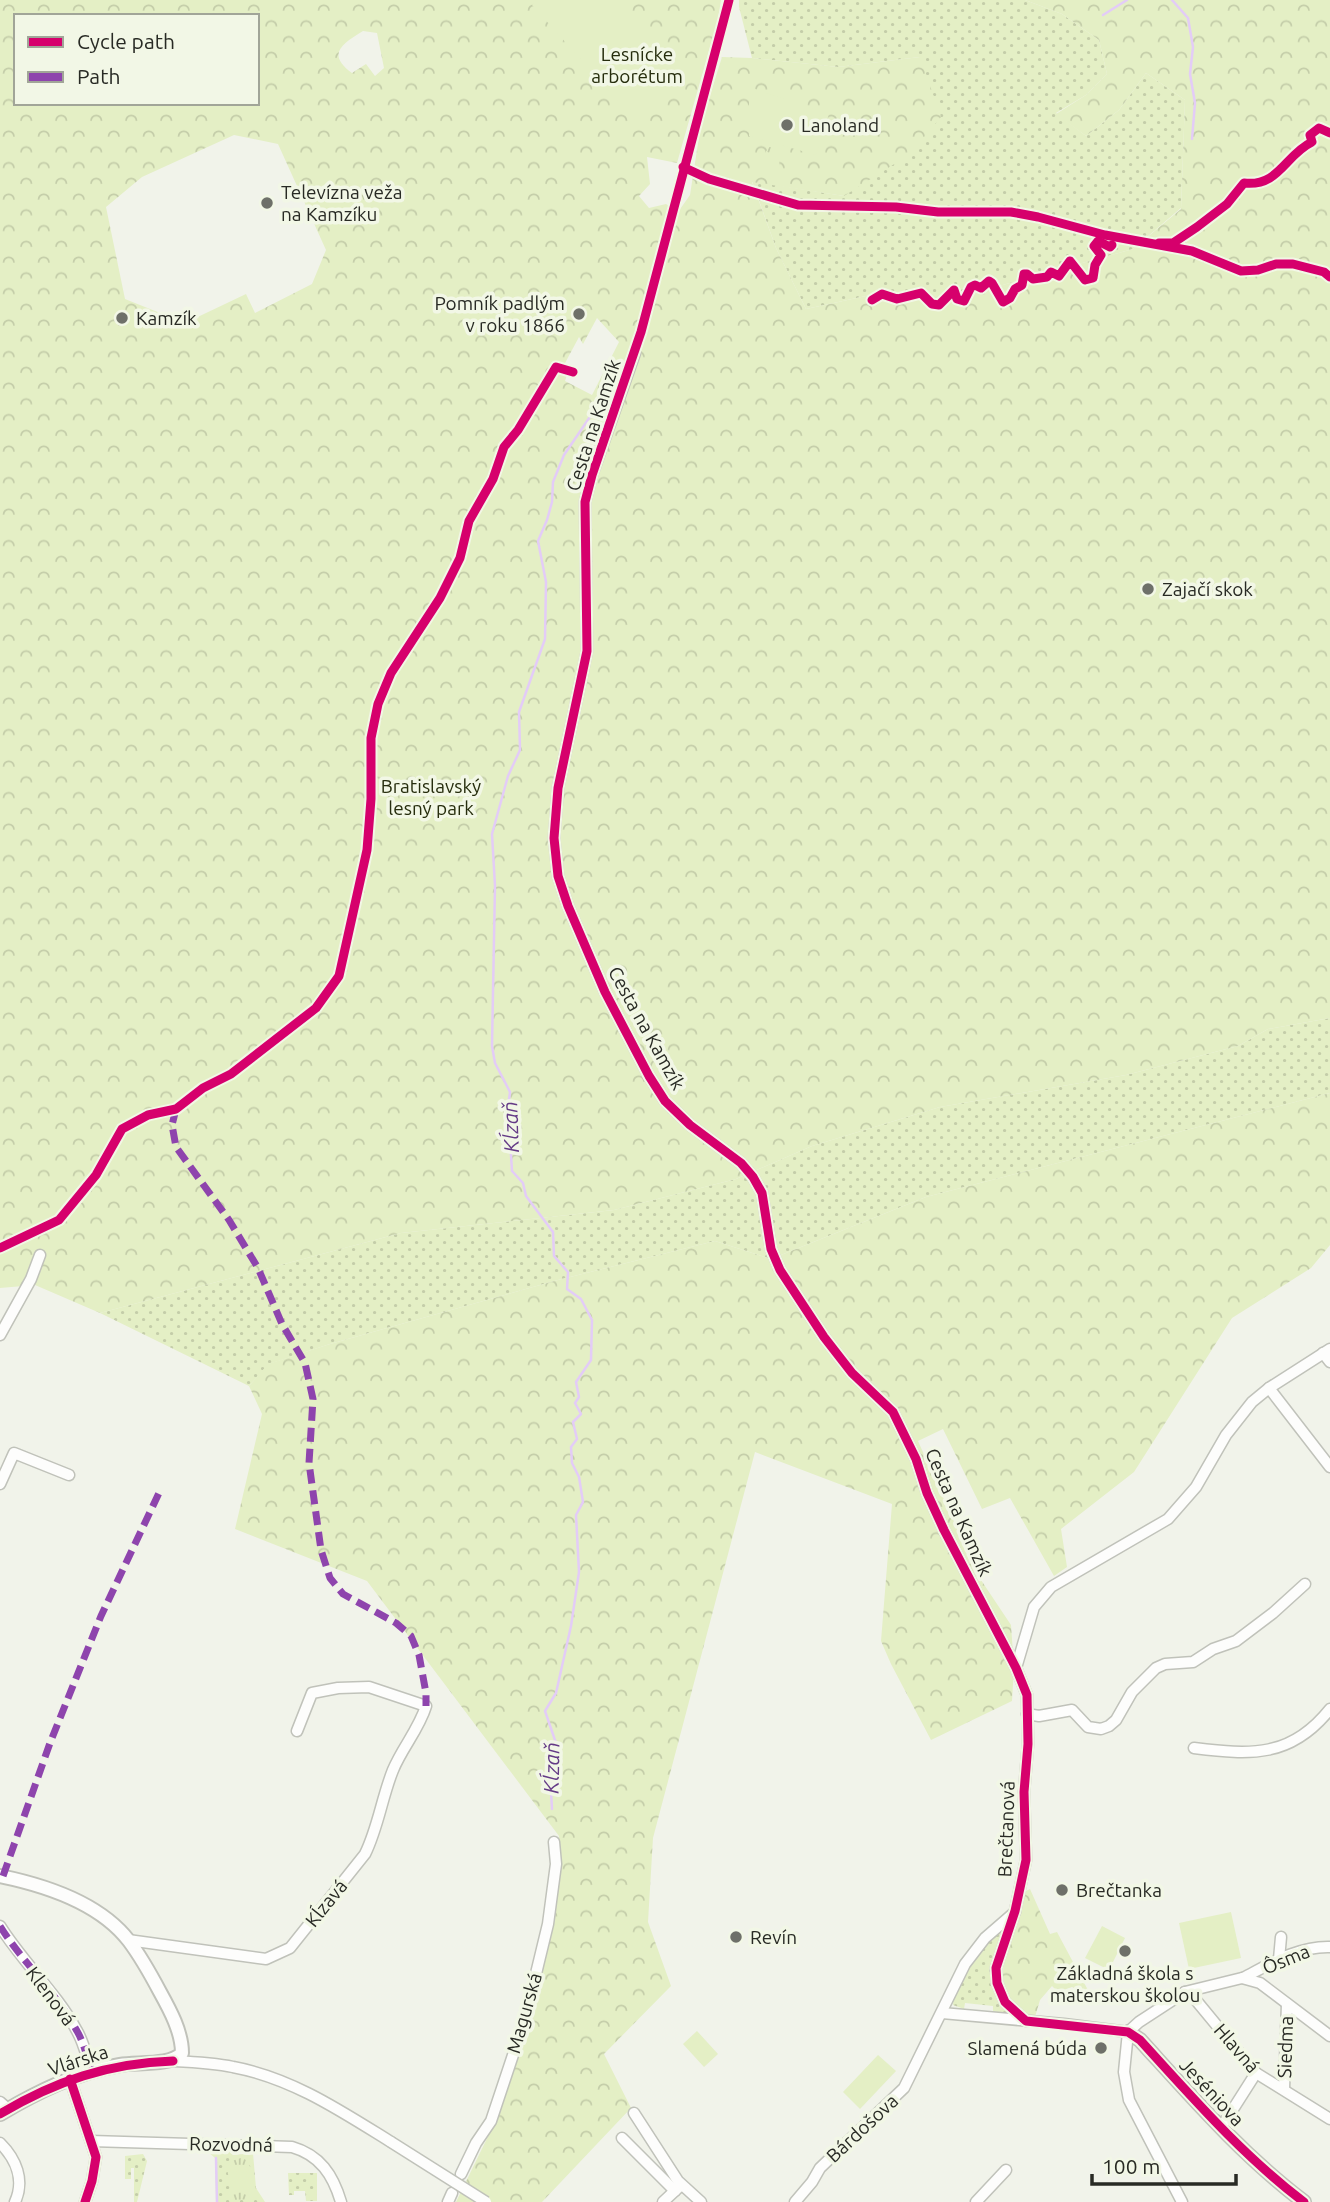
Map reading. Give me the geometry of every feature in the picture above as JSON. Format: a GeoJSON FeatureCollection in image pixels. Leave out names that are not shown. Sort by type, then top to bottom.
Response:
{"type":"FeatureCollection","features":[{"type":"Feature","properties":{"kind":"street","name":"Cesta na Kamzík"},"geometry":{"type":"LineString","coordinates":[[635,353],[585,502],[587,651],[558,788],[554,838],[558,876],[605,992],[665,1101],[690,1125],[741,1163],[754,1177],[762,1194],[771,1249],[780,1270],[824,1337],[852,1373],[893,1412],[916,1459],[944,1530],[1016,1668]]}},
{"type":"Feature","properties":{"kind":"street"},"geometry":{"type":"LineString","coordinates":[[0,1335],[31,1279],[40,1255]]}},
{"type":"Feature","properties":{"kind":"street"},"geometry":{"type":"LineString","coordinates":[[1016,1668],[1034,1607],[1051,1587],[1155,1528],[1179,1508],[1196,1487],[1234,1423],[1252,1402],[1269,1388],[1328,1355]]}},
{"type":"Feature","properties":{"kind":"street"},"geometry":{"type":"LineString","coordinates":[[1269,1388],[1330,1467]]}},
{"type":"Feature","properties":{"kind":"street"},"geometry":{"type":"LineString","coordinates":[[0,1484],[14,1453],[69,1475]]}},
{"type":"Feature","properties":{"kind":"street"},"geometry":{"type":"LineString","coordinates":[[1027,1714],[1039,1716],[1072,1710],[1088,1727],[1106,1728],[1116,1720],[1139,1684],[1156,1668],[1165,1664],[1193,1662],[1213,1649],[1236,1641],[1306,1584]]}},
{"type":"Feature","properties":{"kind":"street","name":"Brečtanová"},"geometry":{"type":"LineString","coordinates":[[1016,1668],[1027,1695],[1028,1744],[1024,1792],[1026,1863],[1015,1912],[996,1968],[997,1983],[1005,2002],[1026,2021]]}},
{"type":"Feature","properties":{"kind":"street","name":"Kĺzavá"},"geometry":{"type":"LineString","coordinates":[[128,1940],[266,1959],[290,1948],[365,1854],[394,1768],[426,1706],[369,1687],[312,1693],[297,1731]]}},
{"type":"Feature","properties":{"kind":"street"},"geometry":{"type":"LineString","coordinates":[[1194,1748],[1237,1754],[1269,1751],[1292,1743],[1311,1730],[1330,1709]]}},
{"type":"Feature","properties":{"kind":"street","name":"Magurská"},"geometry":{"type":"LineString","coordinates":[[461,2174],[476,2143],[491,2121],[525,2019],[548,1924],[556,1864],[554,1842]]}},
{"type":"Feature","properties":{"kind":"street"},"geometry":{"type":"LineString","coordinates":[[0,1876],[43,1886],[69,1898],[94,1912],[128,1940],[163,1997],[181,2038],[182,2053],[173,2061]]}},
{"type":"Feature","properties":{"kind":"street"},"geometry":{"type":"LineString","coordinates":[[1015,1912],[985,1938],[965,1965],[942,2013],[1128,2032],[1124,2072],[1129,2100],[1182,2202]]}},
{"type":"Feature","properties":{"kind":"street","name":"Klenová"},"geometry":{"type":"LineString","coordinates":[[0,1926],[78,2032],[92,2072]]}},
{"type":"Feature","properties":{"kind":"street"},"geometry":{"type":"LineString","coordinates":[[1281,1937],[1283,1957]]}},
{"type":"Feature","properties":{"kind":"street","name":"Ôsma"},"geometry":{"type":"LineString","coordinates":[[1128,2032],[1185,1992],[1242,1978],[1283,1957],[1317,1947],[1330,1947]]}},
{"type":"Feature","properties":{"kind":"street"},"geometry":{"type":"LineString","coordinates":[[1242,1978],[1260,1983],[1330,2036]]}},
{"type":"Feature","properties":{"kind":"street","name":"Hlavná"},"geometry":{"type":"LineString","coordinates":[[1185,1992],[1190,1993],[1256,2073],[1330,2119]]}},
{"type":"Feature","properties":{"kind":"street","name":"Siedma"},"geometry":{"type":"LineString","coordinates":[[1284,2089],[1287,2004]]}},
{"type":"Feature","properties":{"kind":"street","name":"Bárdošova"},"geometry":{"type":"LineString","coordinates":[[795,2202],[820,2168],[904,2088],[942,2013]]}},
{"type":"Feature","properties":{"kind":"street","name":"Jeséniova"},"geometry":{"type":"LineString","coordinates":[[1128,2032],[1140,2039],[1221,2128],[1304,2202]]}},
{"type":"Feature","properties":{"kind":"street","name":"Vlárska"},"geometry":{"type":"LineString","coordinates":[[3,2108],[70,2079],[119,2065],[173,2061],[234,2067],[276,2080],[330,2105],[486,2202]]}},
{"type":"Feature","properties":{"kind":"street"},"geometry":{"type":"LineString","coordinates":[[1221,2128],[1256,2073]]}},
{"type":"Feature","properties":{"kind":"street"},"geometry":{"type":"LineString","coordinates":[[70,2079],[96,2157],[85,2202]]}},
{"type":"Feature","properties":{"kind":"street"},"geometry":{"type":"LineString","coordinates":[[634,2113],[678,2188]]}},
{"type":"Feature","properties":{"kind":"street"},"geometry":{"type":"LineString","coordinates":[[622,2138],[678,2188],[701,2202]]}},
{"type":"Feature","properties":{"kind":"street","name":"Rozvodná"},"geometry":{"type":"LineString","coordinates":[[91,2141],[292,2147],[311,2155],[325,2168],[334,2181],[341,2202]]}},
{"type":"Feature","properties":{"kind":"street"},"geometry":{"type":"LineString","coordinates":[[0,2143],[10,2154],[18,2170],[19,2190],[15,2202]]}},
{"type":"Feature","properties":{"kind":"street"},"geometry":{"type":"LineString","coordinates":[[976,2202],[1006,2170]]}},
{"type":"Feature","properties":{"kind":"street"},"geometry":{"type":"LineString","coordinates":[[663,2202],[678,2188]]}},
{"type":"Feature","properties":{"kind":"green space","name":"Bratislavský lesný park"},"geometry":{"type":"Polygon","coordinates":[[[0,0],[721,0],[677,163],[647,157],[650,184],[639,196],[649,208],[666,204],[678,212],[690,195],[701,124],[722,57],[838,67],[920,57],[941,117],[910,154],[844,196],[752,182],[776,248],[806,309],[875,294],[945,301],[1133,249],[1181,209],[1185,100],[1146,73],[1119,110],[1086,136],[1056,114],[1086,95],[1107,74],[1099,40],[1062,14],[1025,0],[1330,0],[1330,1018],[1268,1029],[1238,1046],[1126,1075],[940,1107],[812,1146],[736,1179],[614,1210],[401,1233],[100,1313],[35,1285],[0,1288],[0,0]],[[363,31],[343,45],[340,60],[352,73],[366,64],[375,76],[384,68],[377,33],[363,31]],[[234,135],[142,177],[106,207],[125,299],[185,323],[246,294],[255,313],[312,284],[326,250],[278,144],[234,135]],[[597,318],[583,344],[579,337],[564,365],[567,375],[565,381],[592,395],[619,342],[597,318]]]}},
{"type":"Feature","properties":{"kind":"green space","name":"Lesnícke arborétum"},"geometry":{"type":"Polygon","coordinates":[[[536,0],[620,0],[692,65],[635,120],[532,5],[536,0]]]}},
{"type":"Feature","properties":{"kind":"green space"},"geometry":{"type":"Polygon","coordinates":[[[739,0],[1025,0],[1062,14],[1099,40],[1107,74],[1086,95],[1056,113],[1086,136],[1119,110],[1146,73],[1185,100],[1181,208],[1133,249],[945,301],[875,294],[806,309],[776,248],[752,181],[844,196],[920,57],[838,67],[752,58],[739,0]]]}},
{"type":"Feature","properties":{"kind":"green space","name":"Lanoland"},"geometry":{"type":"Polygon","coordinates":[[[749,87],[829,114],[816,155],[749,136],[749,87]]]}},
{"type":"Feature","properties":{"kind":"green space"},"geometry":{"type":"Polygon","coordinates":[[[774,142],[780,142],[779,171],[778,174],[773,172],[767,177],[758,170],[764,154],[774,142]]]}},
{"type":"Feature","properties":{"kind":"green space"},"geometry":{"type":"Polygon","coordinates":[[[1330,1018],[1330,1093],[926,1197],[771,1259],[715,1241],[558,1280],[330,1344],[269,1364],[249,1386],[100,1313],[401,1233],[614,1210],[736,1179],[812,1146],[940,1107],[1126,1075],[1238,1046],[1268,1029],[1330,1018]]]}},
{"type":"Feature","properties":{"kind":"green space"},"geometry":{"type":"Polygon","coordinates":[[[1330,1093],[1330,1245],[1311,1268],[1232,1318],[1134,1472],[1061,1529],[1067,1567],[1054,1576],[1010,1498],[982,1509],[943,1429],[918,1441],[979,1577],[1011,1625],[1014,1667],[1012,1701],[931,1740],[881,1641],[892,1504],[755,1452],[653,1838],[648,1922],[671,1986],[604,2054],[631,2108],[542,2202],[456,2202],[497,2118],[550,1923],[559,1836],[367,1581],[235,1529],[262,1414],[249,1386],[268,1364],[558,1280],[715,1241],[771,1259],[926,1197],[1330,1093]]]}},
{"type":"Feature","properties":{"kind":"green space"},"geometry":{"type":"Polygon","coordinates":[[[1030,1889],[1050,1934],[1057,1932],[1089,1992],[1086,1994],[1072,1987],[1058,1992],[1052,1986],[1040,2000],[1035,2017],[1017,2007],[1007,1994],[1003,1978],[1008,1943],[1026,1891],[1030,1889]]]}},
{"type":"Feature","properties":{"kind":"green space"},"geometry":{"type":"Polygon","coordinates":[[[1231,1912],[1241,1958],[1189,1969],[1179,1923],[1231,1912]]]}},
{"type":"Feature","properties":{"kind":"green space"},"geometry":{"type":"Polygon","coordinates":[[[1008,1919],[996,1956],[993,1977],[1006,2014],[993,2014],[993,2006],[965,2003],[964,2009],[953,2005],[959,1982],[966,1970],[1008,1919]]]}},
{"type":"Feature","properties":{"kind":"green space"},"geometry":{"type":"Polygon","coordinates":[[[1102,1926],[1125,1938],[1109,1970],[1085,1958],[1102,1926]]]}},
{"type":"Feature","properties":{"kind":"green space"},"geometry":{"type":"Polygon","coordinates":[[[697,2031],[718,2054],[704,2067],[683,2044],[697,2031]]]}},
{"type":"Feature","properties":{"kind":"green space"},"geometry":{"type":"Polygon","coordinates":[[[878,2055],[896,2071],[860,2109],[843,2092],[878,2055]]]}},
{"type":"Feature","properties":{"kind":"green space"},"geometry":{"type":"Polygon","coordinates":[[[207,2151],[230,2152],[233,2155],[253,2153],[256,2188],[265,2202],[216,2202],[215,2158],[207,2151]]]}},
{"type":"Feature","properties":{"kind":"green space"},"geometry":{"type":"Polygon","coordinates":[[[143,2154],[147,2161],[137,2202],[134,2202],[134,2168],[131,2168],[131,2179],[125,2179],[125,2156],[143,2154]]]}},
{"type":"Feature","properties":{"kind":"green space"},"geometry":{"type":"Polygon","coordinates":[[[244,2157],[252,2170],[258,2199],[233,2200],[226,2163],[244,2157]]]}},
{"type":"Feature","properties":{"kind":"green space"},"geometry":{"type":"Polygon","coordinates":[[[288,2173],[317,2173],[317,2201],[306,2201],[305,2191],[294,2191],[294,2195],[289,2195],[288,2173]]]}},
{"type":"Feature","properties":{"kind":"waterway"},"geometry":{"type":"LineString","coordinates":[[1103,15],[1127,0]]}},
{"type":"Feature","properties":{"kind":"waterway"},"geometry":{"type":"LineString","coordinates":[[1172,0],[1188,18],[1193,47],[1190,74],[1195,103],[1192,139]]}},
{"type":"Feature","properties":{"kind":"waterway","name":"Kĺzaň"},"geometry":{"type":"LineString","coordinates":[[552,1809],[549,1754],[557,1746],[545,1711],[556,1693],[571,1626],[579,1572],[576,1515],[583,1502],[579,1477],[572,1463],[571,1447],[577,1439],[573,1422],[581,1414],[575,1403],[579,1397],[576,1382],[591,1360],[592,1320],[581,1299],[567,1289],[568,1272],[554,1256],[553,1232],[526,1196],[523,1183],[512,1171],[508,1107],[510,1092],[495,1063],[492,1046],[495,886],[492,834],[508,776],[520,750],[519,712],[545,639],[546,582],[538,541],[552,502],[553,482],[564,455],[613,383]]}},
{"type":"Feature","properties":{"kind":"waterway"},"geometry":{"type":"LineString","coordinates":[[216,2158],[217,2202]]}},
{"type":"Feature","properties":{"kind":"marked path"},"geometry":{"type":"LineString","coordinates":[[176,1109],[172,1125],[176,1147],[229,1220],[258,1268],[282,1324],[305,1363],[313,1399],[309,1463],[321,1550],[330,1578],[343,1594],[396,1623],[411,1636],[419,1655],[426,1706]]}},
{"type":"Feature","properties":{"kind":"marked path"},"geometry":{"type":"LineString","coordinates":[[3,1876],[50,1743],[101,1616],[159,1493]]}},
{"type":"Feature","properties":{"kind":"marked path"},"geometry":{"type":"LineString","coordinates":[[0,1926],[69,2017],[82,2040],[92,2072]]}},
{"type":"Feature","properties":{"kind":"cycle path"},"geometry":{"type":"LineString","coordinates":[[729,0],[641,332],[585,502],[587,651],[558,788],[554,838],[558,876],[605,992],[649,1076],[665,1101],[690,1125],[741,1163],[753,1177],[762,1193],[771,1249],[780,1270],[824,1337],[852,1373],[893,1412],[916,1459],[927,1493],[944,1530],[1016,1668],[1027,1695],[1028,1744],[1024,1792],[1026,1860],[1015,1911],[996,1968],[997,1983],[1005,2002],[1026,2021],[1128,2032],[1140,2040],[1239,2145],[1304,2202]]}},
{"type":"Feature","properties":{"kind":"cycle path"},"geometry":{"type":"LineString","coordinates":[[1159,243],[1173,243],[1197,227],[1227,204],[1244,183],[1256,183],[1274,175],[1312,142],[1310,135],[1319,128],[1330,133]]}},
{"type":"Feature","properties":{"kind":"cycle path"},"geometry":{"type":"LineString","coordinates":[[683,167],[709,179],[798,205],[896,207],[938,212],[1011,212],[1105,235],[1192,251],[1241,271],[1258,270],[1276,264],[1293,264],[1324,272],[1330,277]]}},
{"type":"Feature","properties":{"kind":"cycle path"},"geometry":{"type":"LineString","coordinates":[[872,300],[882,294],[897,299],[921,293],[932,304],[939,305],[954,290],[957,299],[964,301],[971,287],[975,285],[981,288],[989,281],[1003,302],[1022,285],[1024,274],[1033,279],[1047,277],[1051,272],[1059,276],[1070,261],[1085,280],[1093,278],[1095,265],[1101,255],[1094,246],[1098,241],[1110,247],[1112,245]]}},
{"type":"Feature","properties":{"kind":"cycle path"},"geometry":{"type":"LineString","coordinates":[[0,1248],[59,1220],[96,1175],[122,1129],[148,1115],[176,1109],[203,1088],[231,1074],[316,1008],[339,976],[367,850],[371,799],[371,738],[378,704],[391,673],[440,598],[460,558],[469,521],[493,479],[504,447],[518,430],[556,367],[573,372]]}},
{"type":"Feature","properties":{"kind":"cycle path"},"geometry":{"type":"LineString","coordinates":[[0,2114],[41,2092],[83,2076],[127,2065],[173,2061]]}},
{"type":"Feature","properties":{"kind":"cycle path"},"geometry":{"type":"LineString","coordinates":[[70,2079],[96,2157],[85,2202]]}},
{"type":"Feature","properties":{"kind":"place","name":"Lanoland"},"geometry":{"type":"Point","coordinates":[787,125]}},
{"type":"Feature","properties":{"kind":"place","name":"Televízna veža na Kamzíku"},"geometry":{"type":"Point","coordinates":[267,203]}},
{"type":"Feature","properties":{"kind":"place","name":"Pomník padlým v roku 1866"},"geometry":{"type":"Point","coordinates":[579,314]}},
{"type":"Feature","properties":{"kind":"place","name":"Kamzík"},"geometry":{"type":"Point","coordinates":[122,318]}},
{"type":"Feature","properties":{"kind":"place","name":"Zajačí skok"},"geometry":{"type":"Point","coordinates":[1148,589]}},
{"type":"Feature","properties":{"kind":"place","name":"Brečtanka"},"geometry":{"type":"Point","coordinates":[1062,1890]}},
{"type":"Feature","properties":{"kind":"place","name":"Revín"},"geometry":{"type":"Point","coordinates":[736,1937]}},
{"type":"Feature","properties":{"kind":"place","name":"Základná škola s materskou školou"},"geometry":{"type":"Point","coordinates":[1125,1951]}},
{"type":"Feature","properties":{"kind":"place","name":"Slamená búda"},"geometry":{"type":"Point","coordinates":[1101,2048]}}]}
